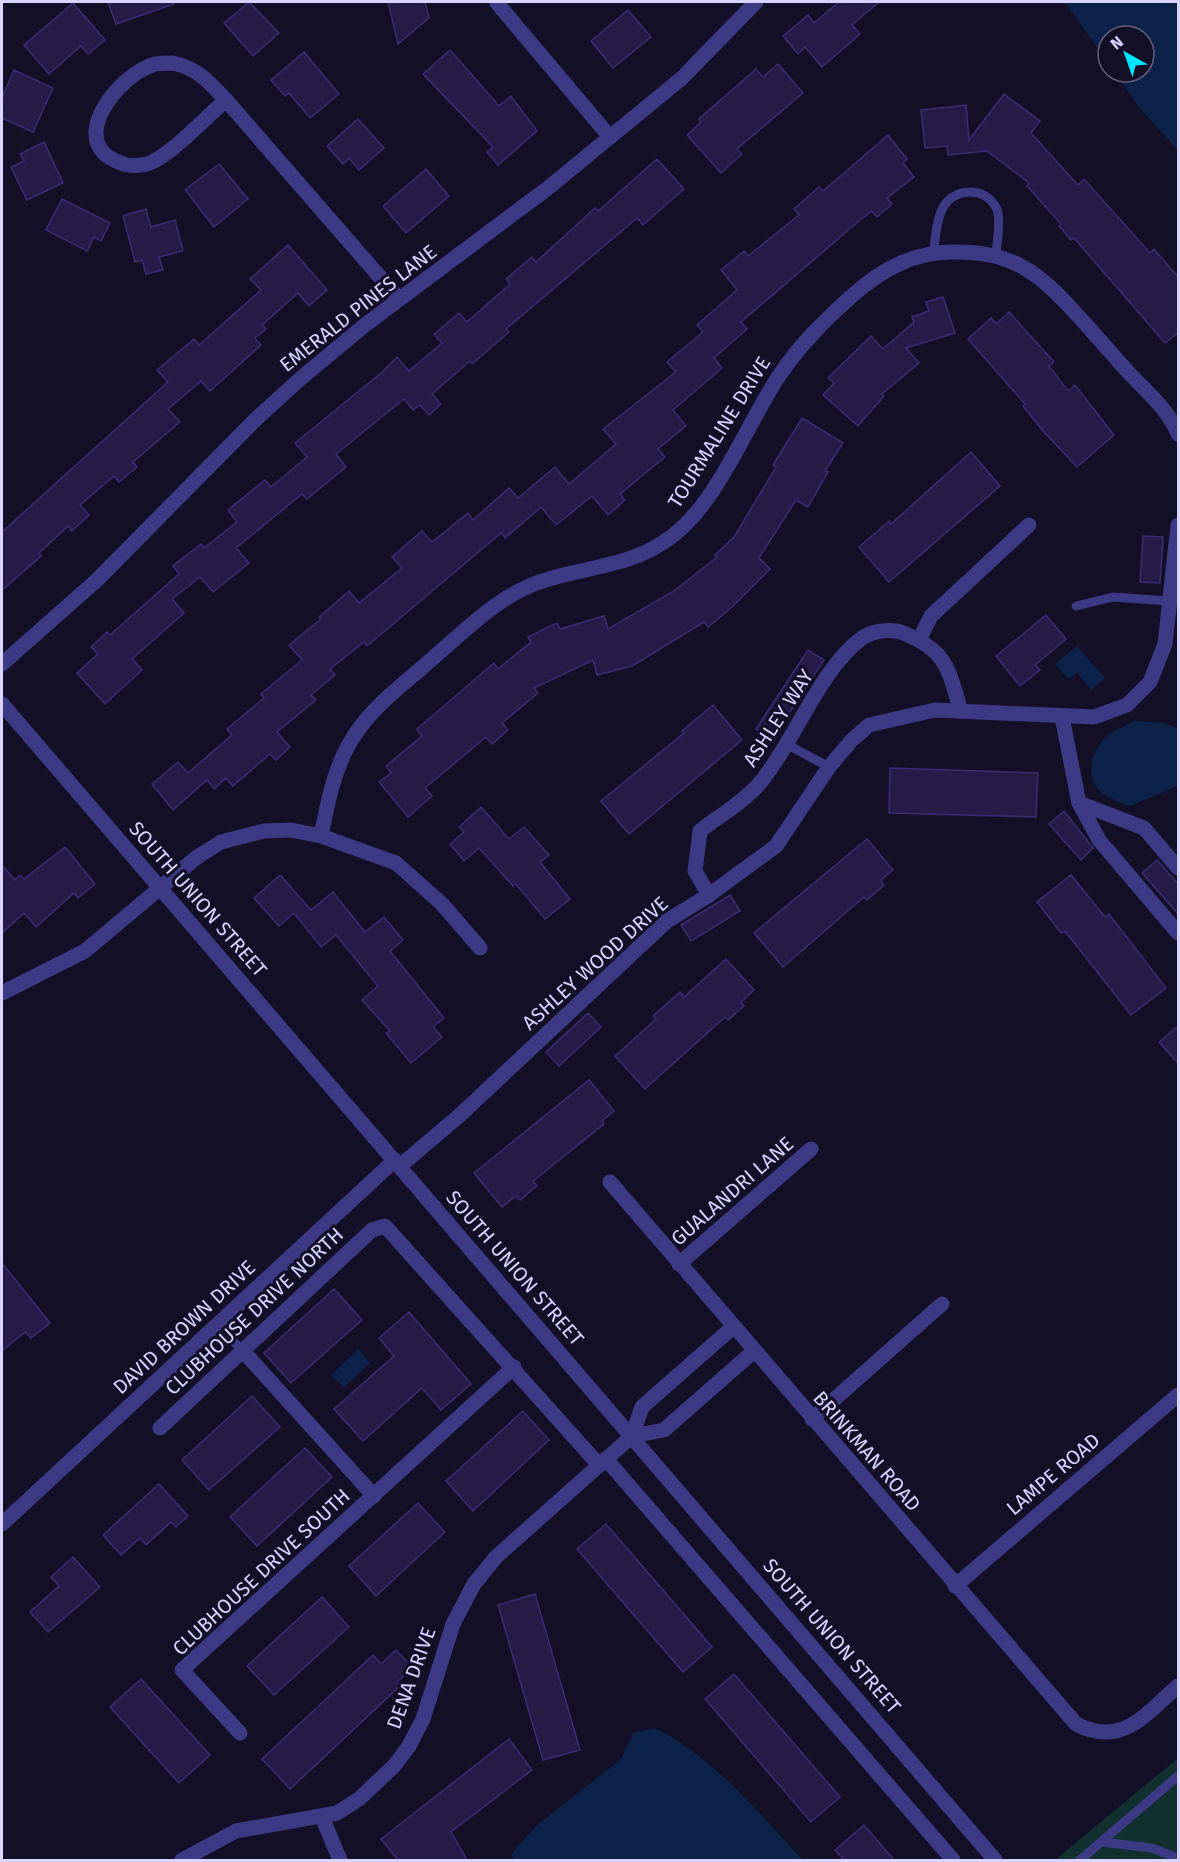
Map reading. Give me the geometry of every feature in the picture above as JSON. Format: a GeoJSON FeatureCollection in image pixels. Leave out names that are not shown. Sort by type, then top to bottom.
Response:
{"type":"FeatureCollection","features":[{"type":"Feature","properties":{"kind":"street","name":"EMERALD PINES LANE"},"geometry":{"type":"LineString","coordinates":[[2,664],[97,580],[256,419],[308,373],[399,299],[548,188],[682,78],[756,2]]}},
{"type":"Feature","properties":{"kind":"street"},"geometry":{"type":"LineString","coordinates":[[497,3],[610,137]]}},
{"type":"Feature","properties":{"kind":"street"},"geometry":{"type":"LineString","coordinates":[[226,100],[152,162],[140,165],[114,161],[106,154],[96,136],[96,122],[107,101],[130,79],[155,64],[173,63],[188,66],[203,75],[226,100],[399,299]]}},
{"type":"Feature","properties":{"kind":"street","name":"TOURMALINE DRIVE"},"geometry":{"type":"LineString","coordinates":[[321,836],[329,796],[343,757],[355,733],[388,697],[495,605],[524,588],[549,579],[627,562],[657,548],[682,528],[698,510],[724,470],[776,380],[816,328],[869,281],[887,269],[911,258],[933,252],[969,251],[996,255],[1021,264],[1054,290],[1156,400],[1179,434]]}},
{"type":"Feature","properties":{"kind":"street"},"geometry":{"type":"LineString","coordinates":[[919,640],[931,616],[1029,525]]}},
{"type":"Feature","properties":{"kind":"street","name":"ASHLEY WOOD DRIVE"},"geometry":{"type":"LineString","coordinates":[[398,1163],[469,1107],[667,921],[709,895],[776,846],[829,767],[851,741],[869,725],[936,710],[1094,717],[1127,705],[1150,682],[1165,644],[1179,525]]}},
{"type":"Feature","properties":{"kind":"street","name":"ASHLEY WAY"},"geometry":{"type":"LineString","coordinates":[[709,895],[695,871],[700,831],[760,784],[838,663],[864,637],[887,630],[902,632],[936,650],[946,665],[961,711]]}},
{"type":"Feature","properties":{"kind":"street","name":"SOUTH UNION STREET"},"geometry":{"type":"LineString","coordinates":[[2,704],[995,1860]]}},
{"type":"Feature","properties":{"kind":"street"},"geometry":{"type":"LineString","coordinates":[[1062,717],[1079,803],[1099,840],[1179,933]]}},
{"type":"Feature","properties":{"kind":"street"},"geometry":{"type":"LineString","coordinates":[[1079,803],[1144,828],[1179,868]]}},
{"type":"Feature","properties":{"kind":"street"},"geometry":{"type":"LineString","coordinates":[[2,993],[86,951],[197,857],[221,842],[243,835],[291,830],[321,836],[396,863],[426,889],[480,948]]}},
{"type":"Feature","properties":{"kind":"street","name":"GUALANDRI LANE"},"geometry":{"type":"LineString","coordinates":[[680,1264],[811,1149]]}},
{"type":"Feature","properties":{"kind":"street","name":"DAVID BROWN DRIVE"},"geometry":{"type":"LineString","coordinates":[[2,1524],[398,1163]]}},
{"type":"Feature","properties":{"kind":"street","name":"BRINKMAN ROAD"},"geometry":{"type":"LineString","coordinates":[[610,1182],[1065,1714],[1076,1724],[1103,1734],[1117,1732],[1131,1726],[1179,1686]]}},
{"type":"Feature","properties":{"kind":"street","name":"CLUBHOUSE DRIVE NORTH"},"geometry":{"type":"LineString","coordinates":[[159,1428],[372,1230],[379,1227],[391,1230],[514,1367]]}},
{"type":"Feature","properties":{"kind":"street"},"geometry":{"type":"LineString","coordinates":[[812,1419],[942,1304]]}},
{"type":"Feature","properties":{"kind":"street"},"geometry":{"type":"LineString","coordinates":[[733,1327],[642,1407],[632,1436],[664,1430],[754,1351]]}},
{"type":"Feature","properties":{"kind":"street","name":"CLUBHOUSE DRIVE SOUTH"},"geometry":{"type":"LineString","coordinates":[[243,1351],[374,1496]]}},
{"type":"Feature","properties":{"kind":"street"},"geometry":{"type":"LineString","coordinates":[[514,1367],[603,1462],[953,1860]]}},
{"type":"Feature","properties":{"kind":"street","name":"CLUBHOUSE DRIVE SOUTH"},"geometry":{"type":"LineString","coordinates":[[240,1732],[182,1670],[514,1367]]}},
{"type":"Feature","properties":{"kind":"street","name":"LAMPE ROAD"},"geometry":{"type":"LineString","coordinates":[[955,1586],[1179,1395]]}},
{"type":"Feature","properties":{"kind":"street","name":"DENA DRIVE"},"geometry":{"type":"LineString","coordinates":[[182,1860],[236,1831],[322,1817],[337,1813],[359,1799],[394,1766],[409,1746],[426,1709],[453,1624],[474,1584],[496,1557],[632,1436]]}},
{"type":"Feature","properties":{"kind":"street"},"geometry":{"type":"LineString","coordinates":[[322,1817],[340,1860]]}},
{"type":"Feature","properties":{"kind":"lane"},"geometry":{"type":"LineString","coordinates":[[933,252],[944,206],[956,194],[970,192],[983,194],[994,203],[999,229],[996,255]]}},
{"type":"Feature","properties":{"kind":"lane"},"geometry":{"type":"LineString","coordinates":[[1076,606],[1113,597],[1169,601]]}},
{"type":"Feature","properties":{"kind":"lane"},"geometry":{"type":"LineString","coordinates":[[786,744],[829,767]]}},
{"type":"Feature","properties":{"kind":"lane"},"geometry":{"type":"LineString","coordinates":[[218,1325],[243,1351]]}},
{"type":"Feature","properties":{"kind":"lane"},"geometry":{"type":"LineString","coordinates":[[1080,1860],[1179,1776]]}},
{"type":"Feature","properties":{"kind":"lane"},"geometry":{"type":"LineString","coordinates":[[1102,1842],[1152,1848],[1179,1858]]}},
{"type":"Feature","properties":{"kind":"green space"},"geometry":{"type":"Polygon","coordinates":[[[1178,1758],[1178,1860],[1055,1860],[1178,1758]]]}},
{"type":"Feature","properties":{"kind":"water"},"geometry":{"type":"Polygon","coordinates":[[[1065,2],[1178,2],[1178,150],[1138,106],[1123,84],[1156,84],[1156,24],[1096,24],[1096,46],[1065,2]]]}},
{"type":"Feature","properties":{"kind":"water"},"geometry":{"type":"Polygon","coordinates":[[[1077,646],[1105,678],[1091,690],[1077,673],[1068,679],[1055,664],[1077,646]]]}},
{"type":"Feature","properties":{"kind":"water"},"geometry":{"type":"Polygon","coordinates":[[[1135,721],[1164,723],[1178,728],[1178,786],[1130,806],[1100,791],[1095,785],[1091,768],[1095,752],[1106,737],[1135,721]]]}},
{"type":"Feature","properties":{"kind":"water"},"geometry":{"type":"Polygon","coordinates":[[[358,1349],[370,1363],[344,1387],[331,1375],[358,1349]]]}},
{"type":"Feature","properties":{"kind":"water"},"geometry":{"type":"Polygon","coordinates":[[[654,1728],[675,1739],[715,1769],[803,1860],[512,1860],[513,1852],[536,1826],[621,1759],[633,1733],[654,1728]]]}},
{"type":"Feature","properties":{"kind":"building"},"geometry":{"type":"Polygon","coordinates":[[[108,2],[173,2],[174,4],[116,24],[108,2]]]}},
{"type":"Feature","properties":{"kind":"building"},"geometry":{"type":"Polygon","coordinates":[[[249,2],[279,33],[253,56],[224,23],[249,2]]]}},
{"type":"Feature","properties":{"kind":"building"},"geometry":{"type":"Polygon","coordinates":[[[388,2],[425,2],[429,18],[398,44],[388,2]]]}},
{"type":"Feature","properties":{"kind":"building"},"geometry":{"type":"Polygon","coordinates":[[[839,2],[879,2],[852,25],[860,34],[822,67],[805,47],[798,54],[783,36],[808,15],[814,23],[839,2]]]}},
{"type":"Feature","properties":{"kind":"building"},"geometry":{"type":"Polygon","coordinates":[[[73,3],[105,40],[88,54],[81,46],[49,74],[24,45],[73,3]]]}},
{"type":"Feature","properties":{"kind":"building"},"geometry":{"type":"Polygon","coordinates":[[[628,10],[651,37],[613,68],[591,41],[628,10]]]}},
{"type":"Feature","properties":{"kind":"building"},"geometry":{"type":"Polygon","coordinates":[[[450,50],[499,106],[511,96],[537,131],[498,165],[487,152],[493,147],[423,74],[450,50]]]}},
{"type":"Feature","properties":{"kind":"building"},"geometry":{"type":"Polygon","coordinates":[[[304,52],[339,94],[310,118],[289,93],[285,96],[271,80],[304,52]]]}},
{"type":"Feature","properties":{"kind":"building"},"geometry":{"type":"Polygon","coordinates":[[[778,64],[803,93],[737,149],[742,154],[721,173],[687,135],[701,122],[699,119],[756,69],[763,77],[778,64]]]}},
{"type":"Feature","properties":{"kind":"building"},"geometry":{"type":"Polygon","coordinates":[[[14,70],[53,88],[33,132],[2,118],[2,98],[14,70]]]}},
{"type":"Feature","properties":{"kind":"building"},"geometry":{"type":"Polygon","coordinates":[[[1004,94],[1040,121],[1031,133],[1078,185],[1084,179],[1150,253],[1154,249],[1179,278],[1179,332],[1165,343],[1074,238],[1071,240],[1059,226],[1061,224],[1027,186],[1029,183],[987,151],[948,155],[947,146],[925,148],[921,110],[966,105],[969,140],[1004,94]]]}},
{"type":"Feature","properties":{"kind":"building"},"geometry":{"type":"Polygon","coordinates":[[[358,119],[384,148],[359,170],[349,158],[343,164],[327,146],[358,119]]]}},
{"type":"Feature","properties":{"kind":"building"},"geometry":{"type":"Polygon","coordinates":[[[888,135],[907,159],[903,163],[914,177],[887,198],[892,204],[877,217],[872,211],[859,221],[741,322],[747,329],[714,358],[722,368],[673,410],[686,426],[658,449],[665,457],[620,494],[625,500],[608,515],[592,496],[556,525],[541,507],[505,538],[501,533],[367,646],[364,642],[330,669],[335,675],[311,695],[316,700],[277,732],[290,747],[276,760],[270,754],[233,786],[226,778],[214,789],[207,780],[173,810],[152,784],[178,762],[188,773],[232,735],[227,729],[264,698],[261,694],[302,660],[289,645],[321,619],[319,617],[349,591],[359,603],[402,568],[392,557],[422,531],[432,542],[468,513],[473,520],[509,488],[518,498],[555,467],[569,484],[616,444],[603,429],[676,372],[667,362],[703,332],[697,325],[737,290],[721,270],[744,251],[748,256],[799,215],[794,209],[819,187],[823,191],[888,135]]]}},
{"type":"Feature","properties":{"kind":"building"},"geometry":{"type":"Polygon","coordinates":[[[44,142],[63,183],[27,200],[11,167],[24,161],[20,154],[44,142]]]}},
{"type":"Feature","properties":{"kind":"building"},"geometry":{"type":"Polygon","coordinates":[[[657,159],[684,189],[643,225],[637,218],[506,329],[509,332],[472,364],[470,361],[432,394],[441,404],[429,415],[420,405],[413,410],[404,399],[336,454],[346,467],[307,499],[302,494],[236,548],[249,563],[213,592],[200,577],[172,599],[184,613],[132,659],[142,670],[105,704],[77,673],[98,654],[91,647],[107,632],[110,635],[179,574],[173,566],[201,544],[204,548],[237,522],[228,510],[265,480],[271,487],[307,457],[295,443],[381,373],[397,357],[409,371],[442,343],[434,334],[459,313],[467,322],[510,284],[506,279],[532,257],[536,262],[595,208],[598,211],[657,159]]]}},
{"type":"Feature","properties":{"kind":"building"},"geometry":{"type":"Polygon","coordinates":[[[219,164],[248,199],[214,227],[185,190],[219,164]]]}},
{"type":"Feature","properties":{"kind":"building"},"geometry":{"type":"Polygon","coordinates":[[[426,169],[449,196],[406,233],[383,206],[426,169]]]}},
{"type":"Feature","properties":{"kind":"building"},"geometry":{"type":"Polygon","coordinates":[[[62,199],[110,223],[101,241],[94,237],[87,251],[46,230],[62,199]]]}},
{"type":"Feature","properties":{"kind":"building"},"geometry":{"type":"Polygon","coordinates":[[[146,209],[151,227],[175,220],[183,251],[159,257],[163,270],[146,274],[142,260],[135,262],[123,216],[146,209]]]}},
{"type":"Feature","properties":{"kind":"building"},"geometry":{"type":"Polygon","coordinates":[[[288,245],[327,290],[309,306],[298,293],[262,325],[266,329],[255,338],[261,345],[210,391],[201,381],[168,409],[180,422],[133,462],[137,467],[119,482],[114,476],[80,505],[89,515],[72,531],[68,526],[39,553],[41,556],[2,590],[2,532],[168,382],[157,370],[194,339],[199,345],[261,290],[250,279],[288,245]]]}},
{"type":"Feature","properties":{"kind":"building"},"geometry":{"type":"Polygon","coordinates":[[[943,297],[955,333],[906,348],[919,363],[882,394],[884,396],[858,426],[823,395],[834,383],[828,378],[871,336],[883,349],[914,322],[912,317],[929,311],[926,302],[943,297]]]}},
{"type":"Feature","properties":{"kind":"building"},"geometry":{"type":"Polygon","coordinates":[[[1009,312],[1054,362],[1049,366],[1068,391],[1075,385],[1114,435],[1077,467],[1043,431],[1023,406],[1025,404],[968,339],[991,318],[996,324],[1009,312]]]}},
{"type":"Feature","properties":{"kind":"building"},"geometry":{"type":"Polygon","coordinates":[[[802,418],[843,443],[825,471],[828,472],[808,507],[796,500],[759,558],[770,569],[731,608],[708,627],[704,622],[632,666],[597,675],[593,660],[534,688],[538,693],[502,723],[508,730],[492,744],[486,737],[425,788],[432,796],[408,817],[379,782],[391,773],[386,766],[422,736],[417,729],[494,663],[498,669],[531,642],[528,637],[557,623],[560,629],[604,616],[608,629],[674,591],[717,557],[715,555],[734,537],[776,467],[773,465],[802,418]]]}},
{"type":"Feature","properties":{"kind":"building"},"geometry":{"type":"Polygon","coordinates":[[[971,452],[1000,486],[889,582],[859,547],[889,521],[891,524],[971,452]]]}},
{"type":"Feature","properties":{"kind":"building"},"geometry":{"type":"Polygon","coordinates":[[[1143,536],[1163,537],[1160,583],[1140,582],[1143,536]]]}},
{"type":"Feature","properties":{"kind":"building"},"geometry":{"type":"Polygon","coordinates":[[[1046,615],[1066,639],[1035,665],[1040,670],[1020,686],[996,656],[1046,615]]]}},
{"type":"Feature","properties":{"kind":"building"},"geometry":{"type":"Polygon","coordinates":[[[808,650],[824,660],[772,739],[756,729],[808,650]]]}},
{"type":"Feature","properties":{"kind":"building"},"geometry":{"type":"Polygon","coordinates":[[[713,705],[742,740],[629,834],[601,801],[684,733],[682,731],[713,705]]]}},
{"type":"Feature","properties":{"kind":"building"},"geometry":{"type":"Polygon","coordinates":[[[890,768],[1038,773],[1036,817],[889,813],[890,768]]]}},
{"type":"Feature","properties":{"kind":"building"},"geometry":{"type":"Polygon","coordinates":[[[481,807],[509,839],[524,827],[549,855],[540,862],[570,899],[545,919],[516,884],[513,886],[479,848],[464,861],[450,844],[464,832],[459,827],[481,807]]]}},
{"type":"Feature","properties":{"kind":"building"},"geometry":{"type":"Polygon","coordinates":[[[1064,811],[1093,848],[1081,860],[1049,824],[1064,811]]]}},
{"type":"Feature","properties":{"kind":"building"},"geometry":{"type":"Polygon","coordinates":[[[867,839],[893,870],[881,880],[884,885],[867,900],[864,897],[783,967],[754,933],[867,839]]]}},
{"type":"Feature","properties":{"kind":"building"},"geometry":{"type":"Polygon","coordinates":[[[65,847],[95,884],[78,898],[74,893],[36,927],[24,913],[2,933],[2,865],[15,880],[20,875],[24,879],[65,847]]]}},
{"type":"Feature","properties":{"kind":"building"},"geometry":{"type":"Polygon","coordinates":[[[1157,860],[1179,885],[1179,915],[1142,873],[1157,860]]]}},
{"type":"Feature","properties":{"kind":"building"},"geometry":{"type":"Polygon","coordinates":[[[280,875],[311,910],[333,892],[365,932],[384,917],[403,940],[390,951],[444,1018],[433,1027],[442,1037],[411,1063],[386,1033],[390,1031],[362,1000],[378,986],[336,935],[321,947],[294,913],[279,926],[254,898],[280,875]]]}},
{"type":"Feature","properties":{"kind":"building"},"geometry":{"type":"Polygon","coordinates":[[[1071,875],[1105,917],[1109,914],[1166,988],[1131,1015],[1065,931],[1061,933],[1037,902],[1071,875]]]}},
{"type":"Feature","properties":{"kind":"building"},"geometry":{"type":"Polygon","coordinates":[[[730,895],[740,911],[691,941],[681,925],[730,895]]]}},
{"type":"Feature","properties":{"kind":"building"},"geometry":{"type":"Polygon","coordinates":[[[726,959],[754,990],[741,1002],[744,1006],[728,1020],[725,1017],[645,1089],[615,1056],[656,1019],[653,1016],[680,992],[684,997],[726,959]]]}},
{"type":"Feature","properties":{"kind":"building"},"geometry":{"type":"Polygon","coordinates":[[[588,1013],[601,1027],[559,1066],[546,1052],[588,1013]]]}},
{"type":"Feature","properties":{"kind":"building"},"geometry":{"type":"Polygon","coordinates":[[[1179,1025],[1179,1064],[1159,1042],[1179,1025]]]}},
{"type":"Feature","properties":{"kind":"building"},"geometry":{"type":"Polygon","coordinates":[[[589,1080],[614,1111],[602,1121],[604,1124],[533,1181],[537,1186],[520,1200],[516,1196],[502,1207],[474,1173],[589,1080]]]}},
{"type":"Feature","properties":{"kind":"building"},"geometry":{"type":"Polygon","coordinates":[[[2,1263],[50,1323],[31,1338],[25,1332],[2,1351],[2,1263]]]}},
{"type":"Feature","properties":{"kind":"building"},"geometry":{"type":"Polygon","coordinates":[[[334,1289],[362,1320],[291,1383],[264,1353],[334,1289]]]}},
{"type":"Feature","properties":{"kind":"building"},"geometry":{"type":"Polygon","coordinates":[[[409,1312],[471,1384],[441,1410],[422,1388],[363,1441],[334,1409],[394,1356],[379,1338],[409,1312]]]}},
{"type":"Feature","properties":{"kind":"building"},"geometry":{"type":"Polygon","coordinates":[[[252,1396],[280,1427],[209,1490],[182,1460],[252,1396]]]}},
{"type":"Feature","properties":{"kind":"building"},"geometry":{"type":"Polygon","coordinates":[[[523,1411],[549,1440],[473,1511],[446,1481],[523,1411]]]}},
{"type":"Feature","properties":{"kind":"building"},"geometry":{"type":"Polygon","coordinates":[[[305,1448],[332,1477],[257,1546],[230,1517],[305,1448]]]}},
{"type":"Feature","properties":{"kind":"building"},"geometry":{"type":"Polygon","coordinates":[[[159,1484],[188,1516],[176,1527],[171,1522],[146,1545],[140,1538],[121,1555],[103,1535],[159,1484]]]}},
{"type":"Feature","properties":{"kind":"building"},"geometry":{"type":"Polygon","coordinates":[[[418,1503],[445,1532],[376,1596],[349,1566],[418,1503]]]}},
{"type":"Feature","properties":{"kind":"building"},"geometry":{"type":"Polygon","coordinates":[[[606,1524],[712,1647],[683,1672],[577,1549],[606,1524]]]}},
{"type":"Feature","properties":{"kind":"building"},"geometry":{"type":"Polygon","coordinates":[[[73,1557],[100,1587],[48,1632],[30,1612],[59,1586],[51,1577],[73,1557]]]}},
{"type":"Feature","properties":{"kind":"building"},"geometry":{"type":"Polygon","coordinates":[[[535,1594],[580,1750],[543,1760],[498,1605],[535,1594]]]}},
{"type":"Feature","properties":{"kind":"building"},"geometry":{"type":"Polygon","coordinates":[[[322,1597],[349,1627],[274,1695],[247,1666],[322,1597]]]}},
{"type":"Feature","properties":{"kind":"building"},"geometry":{"type":"Polygon","coordinates":[[[396,1650],[413,1668],[397,1682],[400,1686],[290,1789],[262,1759],[373,1655],[381,1664],[396,1650]]]}},
{"type":"Feature","properties":{"kind":"building"},"geometry":{"type":"Polygon","coordinates":[[[734,1674],[840,1797],[811,1822],[705,1699],[734,1674]]]}},
{"type":"Feature","properties":{"kind":"building"},"geometry":{"type":"Polygon","coordinates":[[[141,1679],[210,1755],[179,1783],[110,1707],[141,1679]]]}},
{"type":"Feature","properties":{"kind":"building"},"geometry":{"type":"Polygon","coordinates":[[[509,1739],[532,1770],[451,1832],[467,1860],[398,1860],[381,1839],[509,1739]]]}},
{"type":"Feature","properties":{"kind":"building"},"geometry":{"type":"Polygon","coordinates":[[[864,1825],[894,1860],[844,1860],[835,1850],[864,1825]]]}}]}
